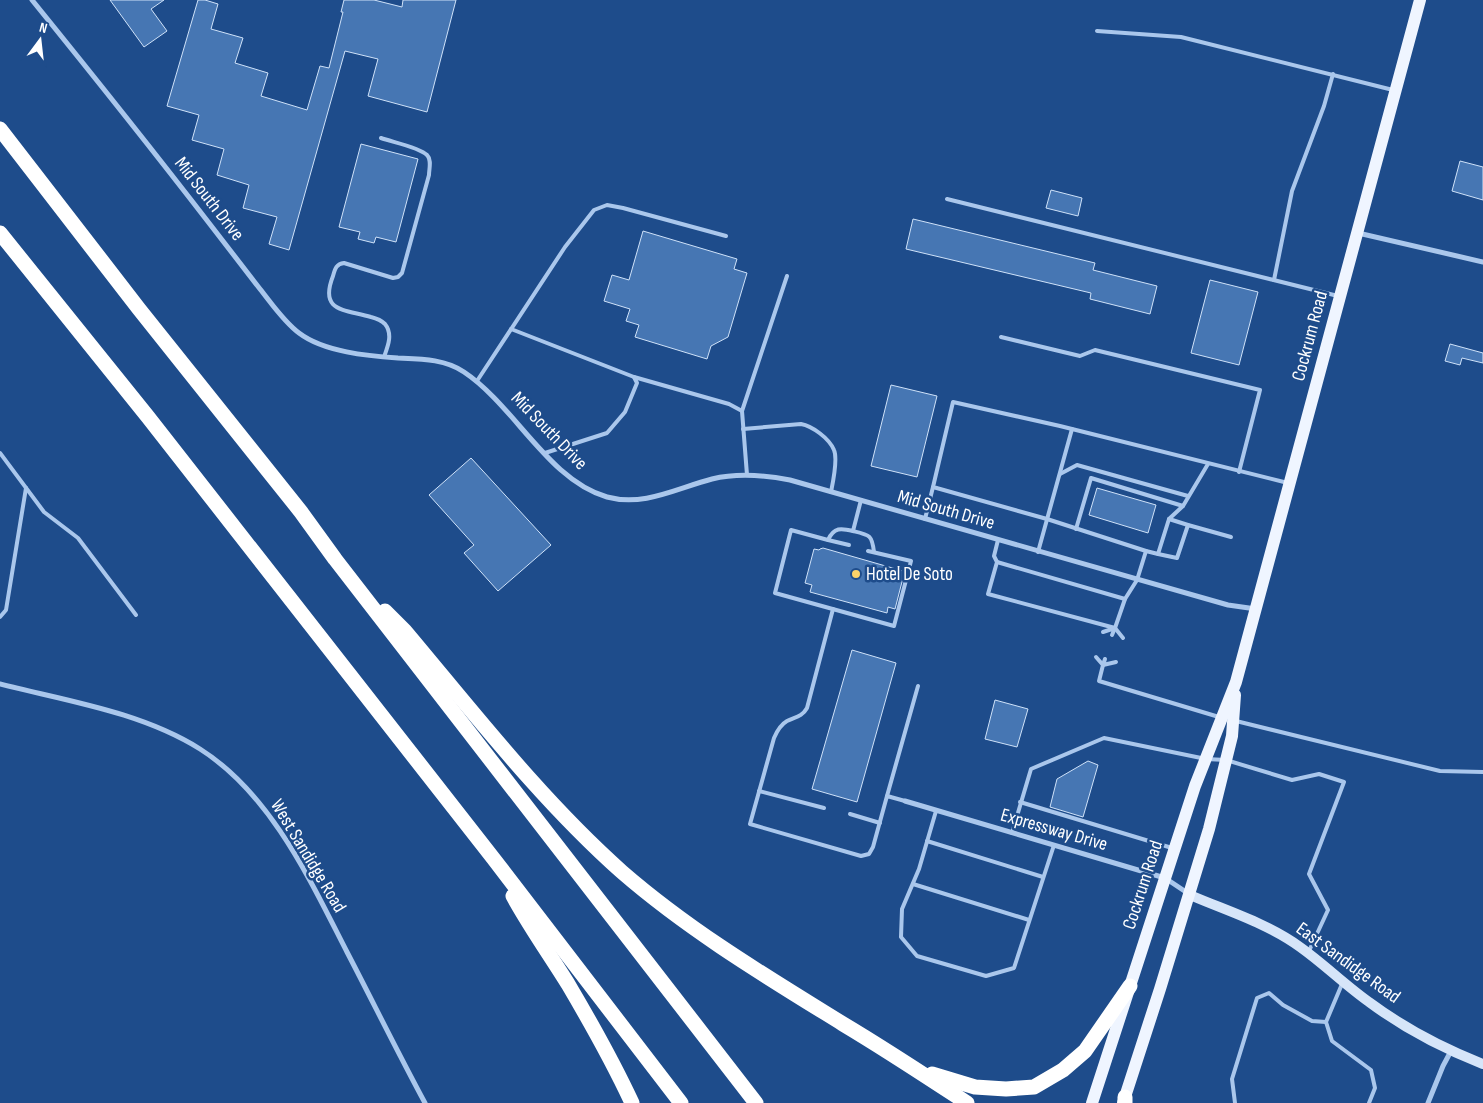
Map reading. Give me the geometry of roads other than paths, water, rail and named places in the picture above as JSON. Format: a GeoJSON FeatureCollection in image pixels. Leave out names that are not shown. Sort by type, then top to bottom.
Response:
{"type":"FeatureCollection","features":[{"type":"Feature","properties":{"kind":"highway"},"geometry":{"type":"LineString","coordinates":[[0,129],[127,294],[301,512],[335,559],[756,1103]]}},
{"type":"Feature","properties":{"kind":"highway"},"geometry":{"type":"LineString","coordinates":[[0,233],[148,417],[681,1103]]}},
{"type":"Feature","properties":{"kind":"highway"},"geometry":{"type":"LineString","coordinates":[[335,559],[405,631],[535,785],[622,872],[691,927],[728,952],[967,1103]]}},
{"type":"Feature","properties":{"kind":"highway"},"geometry":{"type":"LineString","coordinates":[[492,858],[523,914],[568,984],[602,1043],[632,1103]]}},
{"type":"Feature","properties":{"kind":"highway"},"geometry":{"type":"LineString","coordinates":[[914,1068],[974,1086],[1006,1089],[1034,1087],[1063,1070],[1085,1051],[1130,986]]}},
{"type":"Feature","properties":{"kind":"main road","name":"Cockrum Road"},"geometry":{"type":"LineString","coordinates":[[1092,1103],[1206,759],[1228,719],[1236,682],[1420,0]]}},
{"type":"Feature","properties":{"kind":"main road","name":"Cockrum Road"},"geometry":{"type":"LineString","coordinates":[[1124,1101],[1209,829],[1232,736],[1228,719]]}},
{"type":"Feature","properties":{"kind":"street","name":"Mid South Drive"},"geometry":{"type":"LineString","coordinates":[[32,0],[156,155],[271,304],[300,334],[329,347],[360,354],[418,359],[447,364],[462,370],[493,395],[557,466],[586,488],[616,498],[638,499],[654,498],[713,479],[747,475],[790,480],[1137,580],[1228,605],[1256,609]]}},
{"type":"Feature","properties":{"kind":"street"},"geometry":{"type":"LineString","coordinates":[[1358,233],[1483,262]]}},
{"type":"Feature","properties":{"kind":"street","name":"West Sandidge Road"},"geometry":{"type":"LineString","coordinates":[[0,684],[108,711],[142,722],[200,749],[234,776],[262,806],[288,845],[340,938],[425,1103]]}},
{"type":"Feature","properties":{"kind":"street","name":"Expressway Drive"},"geometry":{"type":"LineString","coordinates":[[906,801],[1165,878],[1190,894]]}},
{"type":"Feature","properties":{"kind":"street","name":"East Sandidge Road"},"geometry":{"type":"LineString","coordinates":[[1190,894],[1259,924],[1299,946],[1368,1002],[1408,1028],[1451,1051],[1483,1064]]}},
{"type":"Feature","properties":{"kind":"street"},"geometry":{"type":"LineString","coordinates":[[1428,1103],[1451,1051]]}},
{"type":"Feature","properties":{"kind":"lane"},"geometry":{"type":"LineString","coordinates":[[1097,31],[1181,37],[1396,90]]}},
{"type":"Feature","properties":{"kind":"lane"},"geometry":{"type":"LineString","coordinates":[[1274,280],[1292,191],[1324,106],[1333,74]]}},
{"type":"Feature","properties":{"kind":"lane"},"geometry":{"type":"LineString","coordinates":[[381,138],[427,154],[430,160],[428,175],[402,273],[398,277],[393,278],[340,263],[334,272],[328,293],[332,304],[338,308],[384,323],[389,333],[389,343],[384,357]]}},
{"type":"Feature","properties":{"kind":"lane"},"geometry":{"type":"LineString","coordinates":[[947,198],[1340,296]]}},
{"type":"Feature","properties":{"kind":"lane"},"geometry":{"type":"LineString","coordinates":[[477,381],[565,247],[594,210],[607,205],[623,208],[726,236]]}},
{"type":"Feature","properties":{"kind":"lane"},"geometry":{"type":"LineString","coordinates":[[747,475],[742,411],[787,276]]}},
{"type":"Feature","properties":{"kind":"lane"},"geometry":{"type":"LineString","coordinates":[[511,329],[634,377],[729,404],[742,411]]}},
{"type":"Feature","properties":{"kind":"lane"},"geometry":{"type":"LineString","coordinates":[[1001,337],[1080,356],[1095,350],[1260,390],[1240,472]]}},
{"type":"Feature","properties":{"kind":"lane"},"geometry":{"type":"LineString","coordinates":[[545,453],[607,433],[626,412],[638,383],[634,377]]}},
{"type":"Feature","properties":{"kind":"lane"},"geometry":{"type":"LineString","coordinates":[[925,520],[953,402],[1290,484]]}},
{"type":"Feature","properties":{"kind":"lane"},"geometry":{"type":"LineString","coordinates":[[743,429],[801,424],[810,426],[821,434],[834,450],[835,470],[831,492]]}},
{"type":"Feature","properties":{"kind":"lane"},"geometry":{"type":"LineString","coordinates":[[1038,552],[1072,430]]}},
{"type":"Feature","properties":{"kind":"lane"},"geometry":{"type":"LineString","coordinates":[[0,453],[44,512],[78,538],[136,616]]}},
{"type":"Feature","properties":{"kind":"lane"},"geometry":{"type":"LineString","coordinates":[[1158,554],[1169,519],[1183,506],[1208,464]]}},
{"type":"Feature","properties":{"kind":"lane"},"geometry":{"type":"LineString","coordinates":[[1060,474],[1077,465],[1188,496]]}},
{"type":"Feature","properties":{"kind":"lane"},"geometry":{"type":"LineString","coordinates":[[1076,528],[1091,478],[1183,506]]}},
{"type":"Feature","properties":{"kind":"lane"},"geometry":{"type":"LineString","coordinates":[[933,487],[1048,519],[1146,551],[1177,558],[1188,525]]}},
{"type":"Feature","properties":{"kind":"lane"},"geometry":{"type":"LineString","coordinates":[[0,617],[6,610],[26,488]]}},
{"type":"Feature","properties":{"kind":"lane"},"geometry":{"type":"LineString","coordinates":[[853,530],[861,500]]}},
{"type":"Feature","properties":{"kind":"lane"},"geometry":{"type":"LineString","coordinates":[[1169,519],[1231,537]]}},
{"type":"Feature","properties":{"kind":"lane"},"geometry":{"type":"LineString","coordinates":[[828,540],[831,533],[836,529],[853,530],[870,536],[873,542],[874,553]]}},
{"type":"Feature","properties":{"kind":"lane"},"geometry":{"type":"LineString","coordinates":[[849,545],[791,530],[775,593],[894,626],[911,561],[868,551]]}},
{"type":"Feature","properties":{"kind":"lane"},"geometry":{"type":"LineString","coordinates":[[998,540],[994,556],[997,562],[988,594],[1115,628],[1124,638]]}},
{"type":"Feature","properties":{"kind":"lane"},"geometry":{"type":"LineString","coordinates":[[1112,635],[1125,599],[1137,580],[1146,551]]}},
{"type":"Feature","properties":{"kind":"lane"},"geometry":{"type":"LineString","coordinates":[[997,562],[1125,599]]}},
{"type":"Feature","properties":{"kind":"lane"},"geometry":{"type":"LineString","coordinates":[[834,609],[807,708],[802,716],[787,721],[780,727],[774,738],[750,824],[850,854],[861,856],[869,854],[873,847],[918,686]]}},
{"type":"Feature","properties":{"kind":"lane"},"geometry":{"type":"LineString","coordinates":[[1103,632],[1115,628]]}},
{"type":"Feature","properties":{"kind":"lane"},"geometry":{"type":"LineString","coordinates":[[1096,657],[1103,665]]}},
{"type":"Feature","properties":{"kind":"lane"},"geometry":{"type":"LineString","coordinates":[[1106,659],[1099,681],[1228,719],[1440,771],[1483,772]]}},
{"type":"Feature","properties":{"kind":"lane"},"geometry":{"type":"LineString","coordinates":[[1103,665],[1116,662]]}},
{"type":"Feature","properties":{"kind":"lane"},"geometry":{"type":"LineString","coordinates":[[1012,833],[1031,769],[1104,738],[1206,759],[1226,760],[1292,780],[1319,774],[1344,782],[1309,874],[1328,910],[1308,953]]}},
{"type":"Feature","properties":{"kind":"lane"},"geometry":{"type":"LineString","coordinates":[[759,791],[824,808]]}},
{"type":"Feature","properties":{"kind":"lane"},"geometry":{"type":"LineString","coordinates":[[887,796],[906,801]]}},
{"type":"Feature","properties":{"kind":"lane"},"geometry":{"type":"LineString","coordinates":[[1020,802],[1175,848]]}},
{"type":"Feature","properties":{"kind":"lane"},"geometry":{"type":"LineString","coordinates":[[936,811],[913,884],[902,909],[901,937],[917,956],[986,976],[1014,968],[1054,845]]}},
{"type":"Feature","properties":{"kind":"lane"},"geometry":{"type":"LineString","coordinates":[[850,814],[880,823]]}},
{"type":"Feature","properties":{"kind":"lane"},"geometry":{"type":"LineString","coordinates":[[927,841],[1043,877]]}},
{"type":"Feature","properties":{"kind":"lane"},"geometry":{"type":"LineString","coordinates":[[913,884],[1029,920]]}},
{"type":"Feature","properties":{"kind":"lane"},"geometry":{"type":"LineString","coordinates":[[1343,982],[1326,1022],[1332,1041],[1371,1070],[1374,1088],[1370,1103]]}},
{"type":"Feature","properties":{"kind":"lane"},"geometry":{"type":"LineString","coordinates":[[1235,1103],[1232,1079],[1257,998],[1269,994],[1283,1005],[1312,1021],[1326,1022]]}},
{"type":"Feature","properties":{"kind":"place","name":"Hotel De Soto"},"geometry":{"type":"Point","coordinates":[856,574]}}]}
